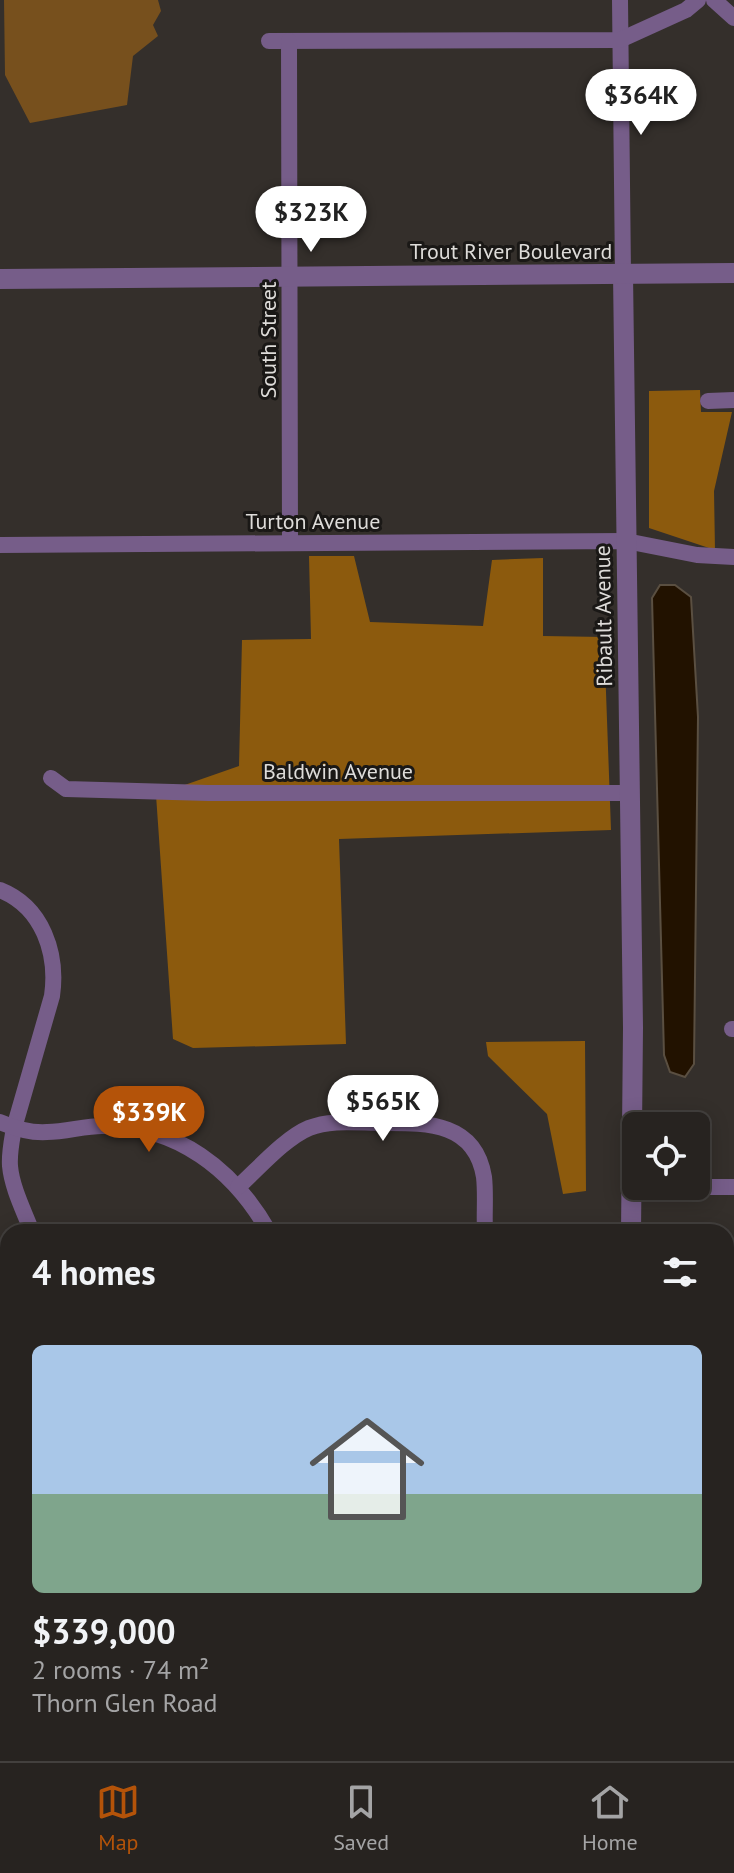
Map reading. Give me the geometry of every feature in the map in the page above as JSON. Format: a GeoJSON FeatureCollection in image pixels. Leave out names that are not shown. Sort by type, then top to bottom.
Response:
{"type":"FeatureCollection","features":[{"type":"Feature","properties":{"kind":"street","name":"Ribault Avenue"},"geometry":{"type":"LineString","coordinates":[[620,0],[632,1112]]}},
{"type":"Feature","properties":{"kind":"street"},"geometry":{"type":"LineString","coordinates":[[269,41],[620,40],[686,10],[698,0]]}},
{"type":"Feature","properties":{"kind":"street"},"geometry":{"type":"LineString","coordinates":[[714,0],[734,18]]}},
{"type":"Feature","properties":{"kind":"street","name":"South Street"},"geometry":{"type":"LineString","coordinates":[[289,41],[290,543]]}},
{"type":"Feature","properties":{"kind":"street","name":"Trout River Boulevard"},"geometry":{"type":"LineString","coordinates":[[0,279],[734,273]]}},
{"type":"Feature","properties":{"kind":"street"},"geometry":{"type":"LineString","coordinates":[[708,401],[734,400]]}},
{"type":"Feature","properties":{"kind":"street","name":"Turton Avenue"},"geometry":{"type":"LineString","coordinates":[[0,545],[626,541],[697,555],[734,557]]}},
{"type":"Feature","properties":{"kind":"street","name":"Baldwin Avenue"},"geometry":{"type":"LineString","coordinates":[[51,778],[66,789],[192,793],[629,793]]}},
{"type":"Feature","properties":{"kind":"street"},"geometry":{"type":"LineString","coordinates":[[0,890],[12,895],[31,912],[45,934],[53,957],[52,996],[7,1125],[12,1173],[29,1224]]}},
{"type":"Feature","properties":{"kind":"street"},"geometry":{"type":"LineString","coordinates":[[238,1187],[294,1136],[310,1128],[327,1123],[421,1123],[441,1126],[472,1148],[484,1177],[485,1224]]}},
{"type":"Feature","properties":{"kind":"street"},"geometry":{"type":"LineString","coordinates":[[7,1125],[47,1133],[81,1127],[133,1128],[168,1139],[200,1154],[224,1173],[257,1210],[265,1224]]}},
{"type":"Feature","properties":{"kind":"street"},"geometry":{"type":"LineString","coordinates":[[710,1187],[734,1187]]}},
{"type":"Feature","properties":{"kind":"street","name":"Ribault Avenue"},"geometry":{"type":"LineString","coordinates":[[631,1200],[631,1224]]}},
{"type":"Feature","properties":{"kind":"shaded area"},"geometry":{"type":"Polygon","coordinates":[[[4,0],[158,0],[161,11],[153,25],[158,36],[133,56],[127,105],[30,123],[5,75],[4,0]]]}},
{"type":"Feature","properties":{"kind":"shaded area"},"geometry":{"type":"Polygon","coordinates":[[[700,390],[701,412],[732,412],[714,491],[715,550],[649,528],[649,391],[700,390]]]}},
{"type":"Feature","properties":{"kind":"shaded area"},"geometry":{"type":"Polygon","coordinates":[[[309,556],[354,556],[370,622],[483,626],[492,560],[543,558],[543,636],[604,637],[611,830],[339,839],[346,1044],[193,1048],[173,1039],[156,795],[239,766],[242,640],[311,639],[309,556]]]}},
{"type":"Feature","properties":{"kind":"shaded area"},"geometry":{"type":"Polygon","coordinates":[[[660,585],[675,585],[691,597],[698,717],[694,1064],[685,1077],[670,1072],[664,1055],[652,598],[660,585]]]}},
{"type":"Feature","properties":{"kind":"shaded area"},"geometry":{"type":"Polygon","coordinates":[[[585,1041],[586,1191],[563,1194],[547,1114],[488,1056],[486,1042],[585,1041]]]}}]}
